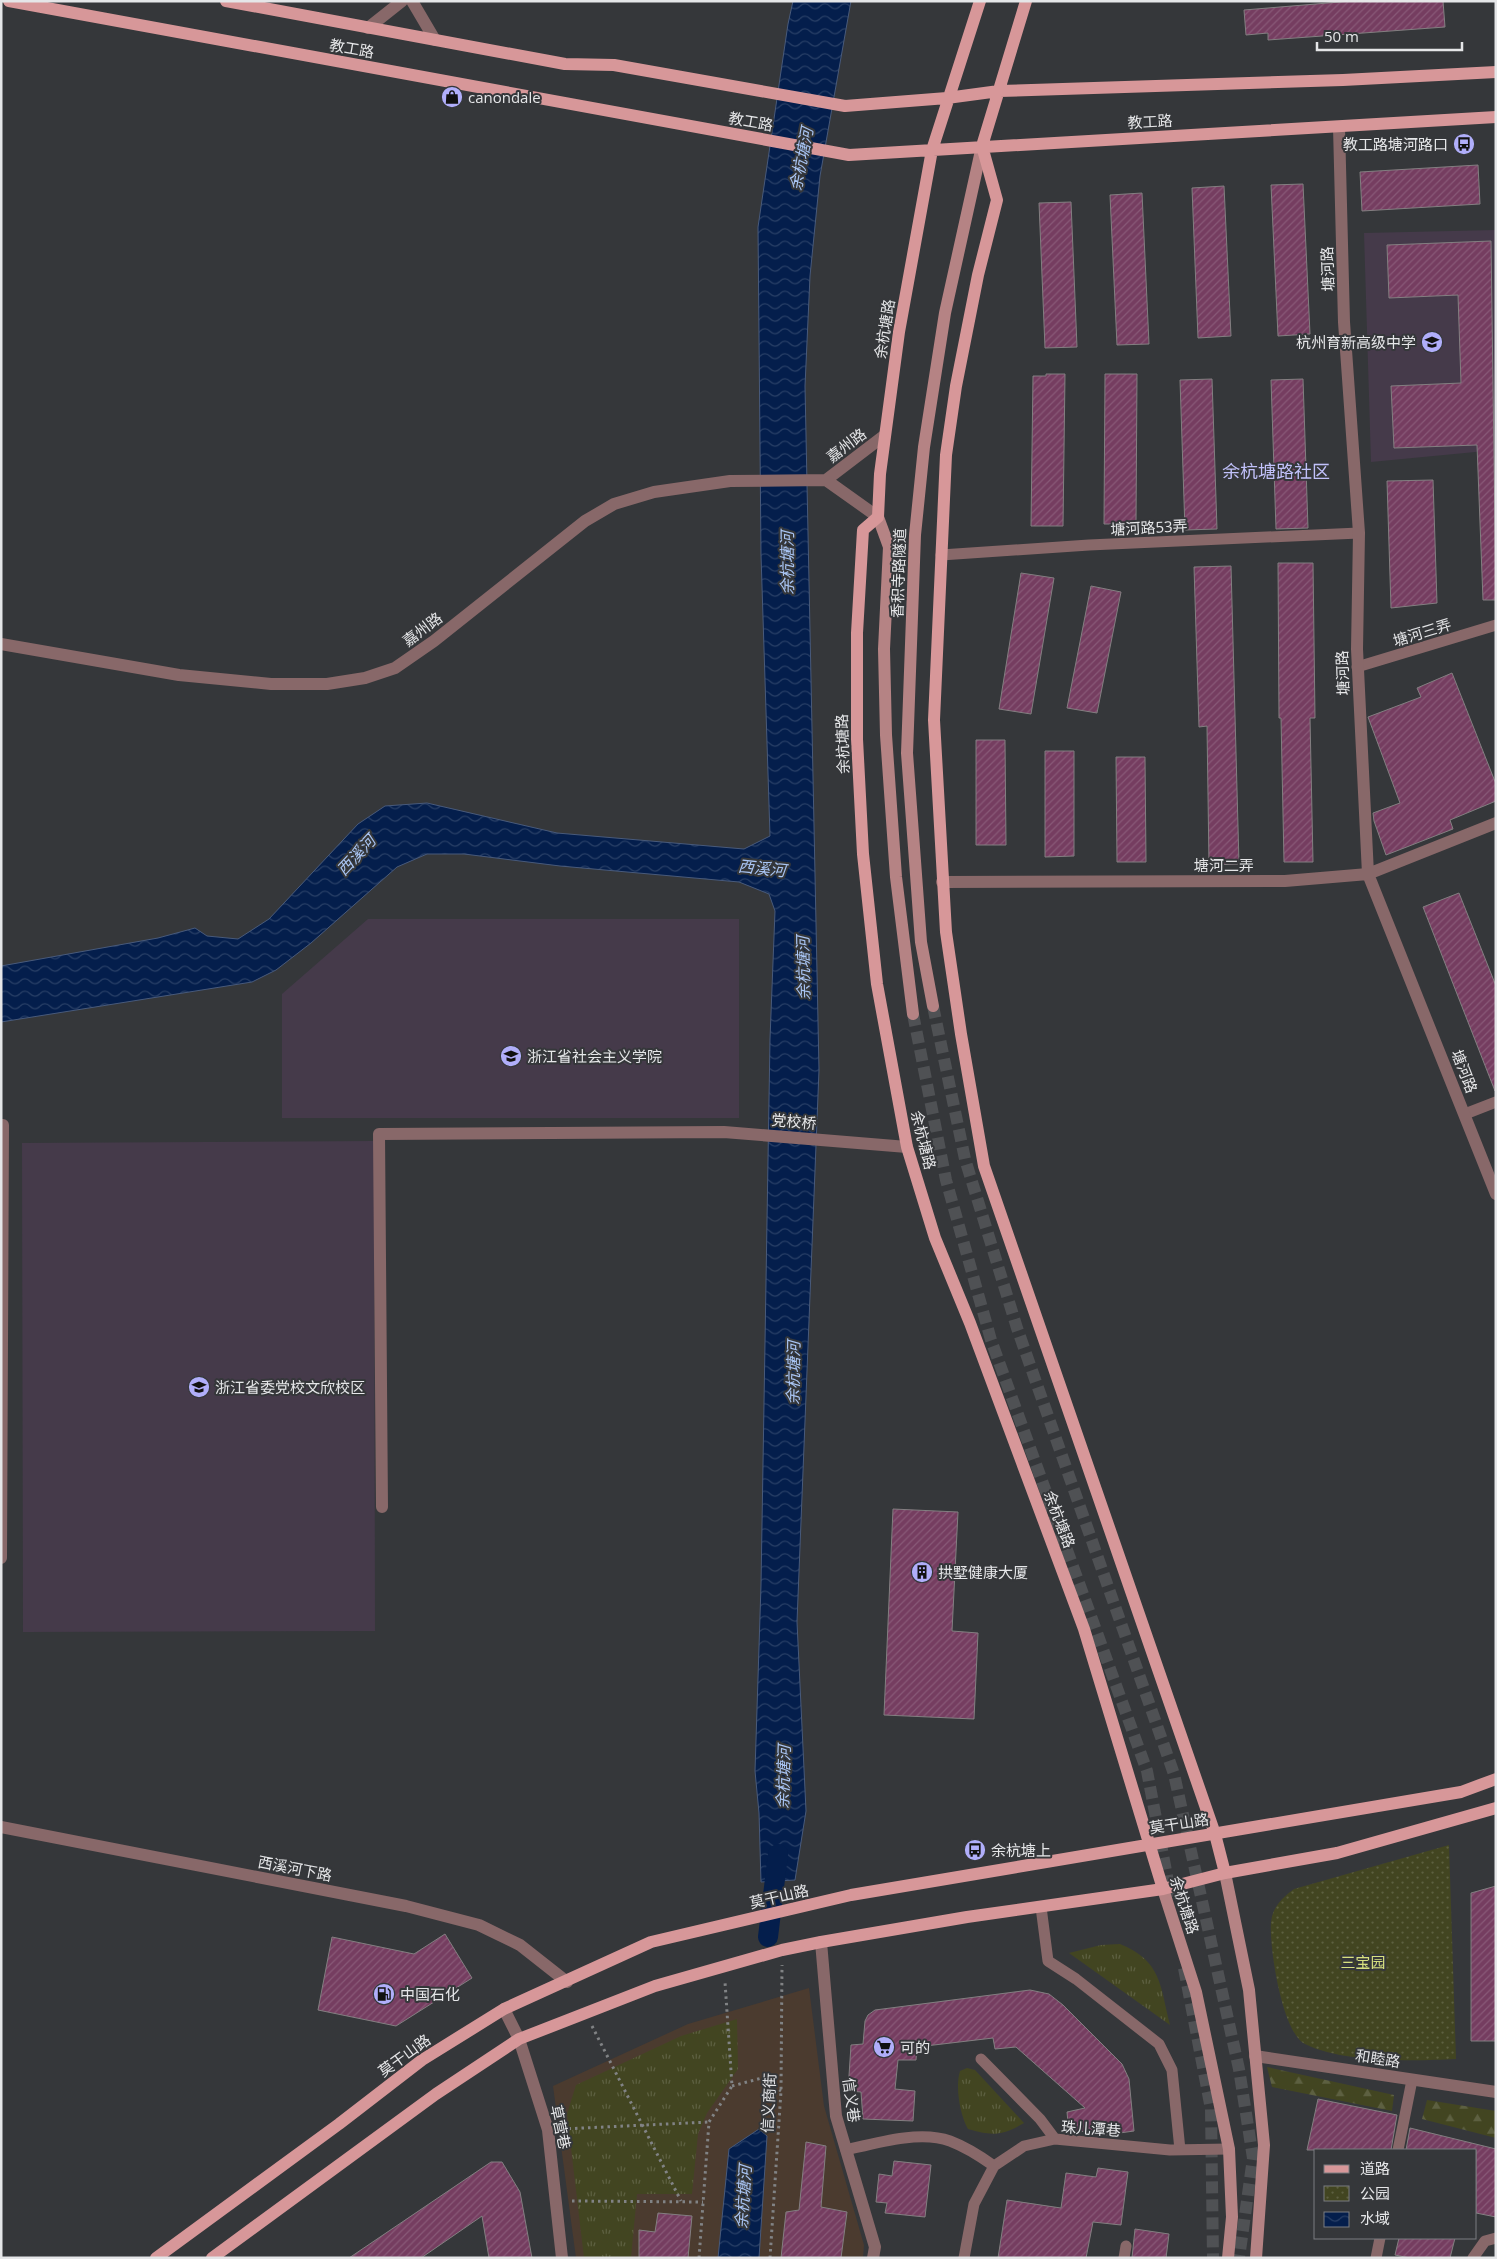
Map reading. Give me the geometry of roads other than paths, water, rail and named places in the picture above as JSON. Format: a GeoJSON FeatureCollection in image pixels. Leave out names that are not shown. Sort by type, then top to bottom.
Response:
{"type":"FeatureCollection","features":[{"type":"Feature","properties":{"kind":"main road","name":"教工路"},"geometry":{"type":"LineString","coordinates":[[9,1],[849,156],[982,146],[1496,117]]}},
{"type":"Feature","properties":{"kind":"main road","name":"教工路"},"geometry":{"type":"LineString","coordinates":[[226,1],[565,64],[614,65],[844,106],[947,98],[998,91],[1496,72]]}},
{"type":"Feature","properties":{"kind":"main road","name":"余杭塘路"},"geometry":{"type":"LineString","coordinates":[[980,1],[947,98],[932,150],[899,332],[880,474],[878,517],[863,530],[857,633],[857,739],[863,854],[877,984],[907,1147],[935,1238],[970,1323],[1084,1628],[1196,1992],[1229,2149],[1232,2217],[1228,2258]]}},
{"type":"Feature","properties":{"kind":"main road"},"geometry":{"type":"LineString","coordinates":[[1026,1],[982,146],[997,200],[978,275],[956,386],[946,455],[934,720],[942,882],[950,960],[984,1166],[1215,1834],[1226,1873],[1249,1990],[1264,2145],[1256,2258]]}},
{"type":"Feature","properties":{"kind":"main road","name":"香积寺路隧道"},"geometry":{"type":"LineString","coordinates":[[933,1006],[921,942],[908,753],[915,535],[924,447],[945,313],[982,146]]}},
{"type":"Feature","properties":{"kind":"main road","name":"香积寺路隧道"},"geometry":{"type":"LineString","coordinates":[[878,517],[889,547],[884,649],[886,735],[896,877],[912,1014]]}},
{"type":"Feature","properties":{"kind":"main road","name":"莫干山路"},"geometry":{"type":"LineString","coordinates":[[156,2258],[339,2124],[422,2060],[504,2009],[567,1982],[651,1942],[851,1895],[1461,1792],[1496,1779]]}},
{"type":"Feature","properties":{"kind":"main road"},"geometry":{"type":"LineString","coordinates":[[212,2258],[436,2094],[519,2039],[655,1986],[782,1950],[821,1942],[966,1917],[1163,1889],[1226,1873],[1337,1853],[1496,1808]]}},
{"type":"Feature","properties":{"kind":"street"},"geometry":{"type":"LineString","coordinates":[[368,28],[402,1]]}},
{"type":"Feature","properties":{"kind":"street"},"geometry":{"type":"LineString","coordinates":[[412,1],[435,40]]}},
{"type":"Feature","properties":{"kind":"street","name":"塘河路"},"geometry":{"type":"LineString","coordinates":[[1339,127],[1344,322],[1359,533],[1358,668],[1368,874],[1496,1194]]}},
{"type":"Feature","properties":{"kind":"street","name":"嘉州路"},"geometry":{"type":"LineString","coordinates":[[826,480],[885,436]]}},
{"type":"Feature","properties":{"kind":"street","name":"嘉州路"},"geometry":{"type":"LineString","coordinates":[[1,644],[179,675],[262,683],[326,684],[365,678],[395,668],[434,641],[585,521],[614,504],[654,492],[730,481],[826,480],[878,517]]}},
{"type":"Feature","properties":{"kind":"street","name":"塘河二弄"},"geometry":{"type":"LineString","coordinates":[[942,882],[1285,881],[1368,874],[1496,823]]}},
{"type":"Feature","properties":{"kind":"street"},"geometry":{"type":"LineString","coordinates":[[1,1125],[3,1125],[1,1558]]}},
{"type":"Feature","properties":{"kind":"street","name":"党校桥"},"geometry":{"type":"LineString","coordinates":[[382,1507],[379,1134],[724,1132],[907,1147]]}},
{"type":"Feature","properties":{"kind":"street","name":"西溪河下路"},"geometry":{"type":"LineString","coordinates":[[1,1827],[406,1906],[479,1925],[520,1945],[567,1982]]}},
{"type":"Feature","properties":{"kind":"street","name":"信义巷"},"geometry":{"type":"LineString","coordinates":[[821,1942],[836,2116],[875,2247],[873,2258]]}},
{"type":"Feature","properties":{"kind":"street","name":"草营巷"},"geometry":{"type":"LineString","coordinates":[[504,2009],[519,2039],[548,2130],[562,2258]]}},
{"type":"Feature","properties":{"kind":"street","name":"和睦路"},"geometry":{"type":"LineString","coordinates":[[1255,2056],[1496,2092]]}},
{"type":"Feature","properties":{"kind":"lane","name":"塘河路53弄"},"geometry":{"type":"LineString","coordinates":[[941,555],[1089,545],[1359,533]]}},
{"type":"Feature","properties":{"kind":"lane","name":"塘河三弄"},"geometry":{"type":"LineString","coordinates":[[1358,668],[1496,625]]}},
{"type":"Feature","properties":{"kind":"lane"},"geometry":{"type":"LineString","coordinates":[[1465,1114],[1496,1102]]}},
{"type":"Feature","properties":{"kind":"lane"},"geometry":{"type":"LineString","coordinates":[[1041,1907],[1048,1960],[1076,1979],[1159,2044],[1172,2070],[1180,2150]]}},
{"type":"Feature","properties":{"kind":"lane"},"geometry":{"type":"LineString","coordinates":[[981,2059],[1040,2119],[1055,2139]]}},
{"type":"Feature","properties":{"kind":"lane"},"geometry":{"type":"LineString","coordinates":[[1398,2149],[1412,2080]]}},
{"type":"Feature","properties":{"kind":"lane"},"geometry":{"type":"LineString","coordinates":[[846,2150],[897,2139],[920,2137],[948,2140],[970,2150],[994,2166]]}},
{"type":"Feature","properties":{"kind":"lane","name":"珠儿潭巷"},"geometry":{"type":"LineString","coordinates":[[964,2258],[974,2204],[994,2166],[1024,2146],[1055,2139],[1180,2150],[1229,2149]]}},
{"type":"Feature","properties":{"kind":"lane"},"geometry":{"type":"LineString","coordinates":[[1473,2258],[1485,2241],[1496,2238]]}},
{"type":"Feature","properties":{"kind":"lane"},"geometry":{"type":"LineString","coordinates":[[1376,2258],[1380,2239]]}},
{"type":"Feature","properties":{"kind":"water","name":"西溪河"},"geometry":{"type":"Polygon","coordinates":[[[793,1],[851,1],[820,176],[810,276],[805,386],[819,1070],[797,1622],[806,1811],[795,1880],[761,1882],[759,1813],[755,1771],[761,1585],[770,1039],[775,911],[769,894],[739,882],[560,866],[464,854],[427,854],[397,867],[311,943],[276,970],[252,982],[1,1022],[1,966],[158,938],[195,928],[207,936],[238,939],[269,919],[358,824],[385,806],[427,803],[557,833],[744,849],[770,836],[761,555],[758,227],[793,1]]]}},
{"type":"Feature","properties":{"kind":"water"},"geometry":{"type":"Polygon","coordinates":[[[759,2129],[767,2136],[759,2258],[718,2258],[729,2149],[759,2129]]]}},
{"type":"Feature","properties":{"kind":"waterway","name":"余杭塘河"},"geometry":{"type":"LineString","coordinates":[[768,1937],[778,1854]]}},
{"type":"Feature","properties":{"kind":"tunnel"},"geometry":{"type":"LineString","coordinates":[[933,1006],[965,1159],[1017,1328],[1174,1774],[1239,2069],[1253,2158],[1239,2258]]}},
{"type":"Feature","properties":{"kind":"tunnel"},"geometry":{"type":"LineString","coordinates":[[913,1014],[946,1180],[991,1340],[1147,1771],[1171,1897]]}},
{"type":"Feature","properties":{"kind":"tunnel"},"geometry":{"type":"LineString","coordinates":[[1184,1968],[1211,2109],[1213,2258]]}},
{"type":"Feature","properties":{"kind":"place","name":"canondale"},"geometry":{"type":"Point","coordinates":[452,97]}},
{"type":"Feature","properties":{"kind":"place","name":"教工路塘河路口"},"geometry":{"type":"Point","coordinates":[1464,144]}},
{"type":"Feature","properties":{"kind":"place","name":"杭州育新高级中学"},"geometry":{"type":"Point","coordinates":[1432,342]}},
{"type":"Feature","properties":{"kind":"place","name":"浙江省社会主义学院"},"geometry":{"type":"Point","coordinates":[511,1056]}},
{"type":"Feature","properties":{"kind":"place","name":"浙江省委党校文欣校区"},"geometry":{"type":"Point","coordinates":[199,1387]}},
{"type":"Feature","properties":{"kind":"place","name":"拱墅健康大厦"},"geometry":{"type":"Point","coordinates":[922,1572]}},
{"type":"Feature","properties":{"kind":"place","name":"余杭塘上"},"geometry":{"type":"Point","coordinates":[975,1850]}},
{"type":"Feature","properties":{"kind":"place","name":"中国石化"},"geometry":{"type":"Point","coordinates":[384,1994]}},
{"type":"Feature","properties":{"kind":"place","name":"可的"},"geometry":{"type":"Point","coordinates":[884,2047]}},
{"type":"Feature","properties":{"kind":"district","name":"余杭塘路社区"},"geometry":{"type":"Point","coordinates":[1276,471]}},
{"type":"Feature","properties":{"kind":"park label","name":"三宝园"},"geometry":{"type":"Point","coordinates":[1363,1962]}}]}
